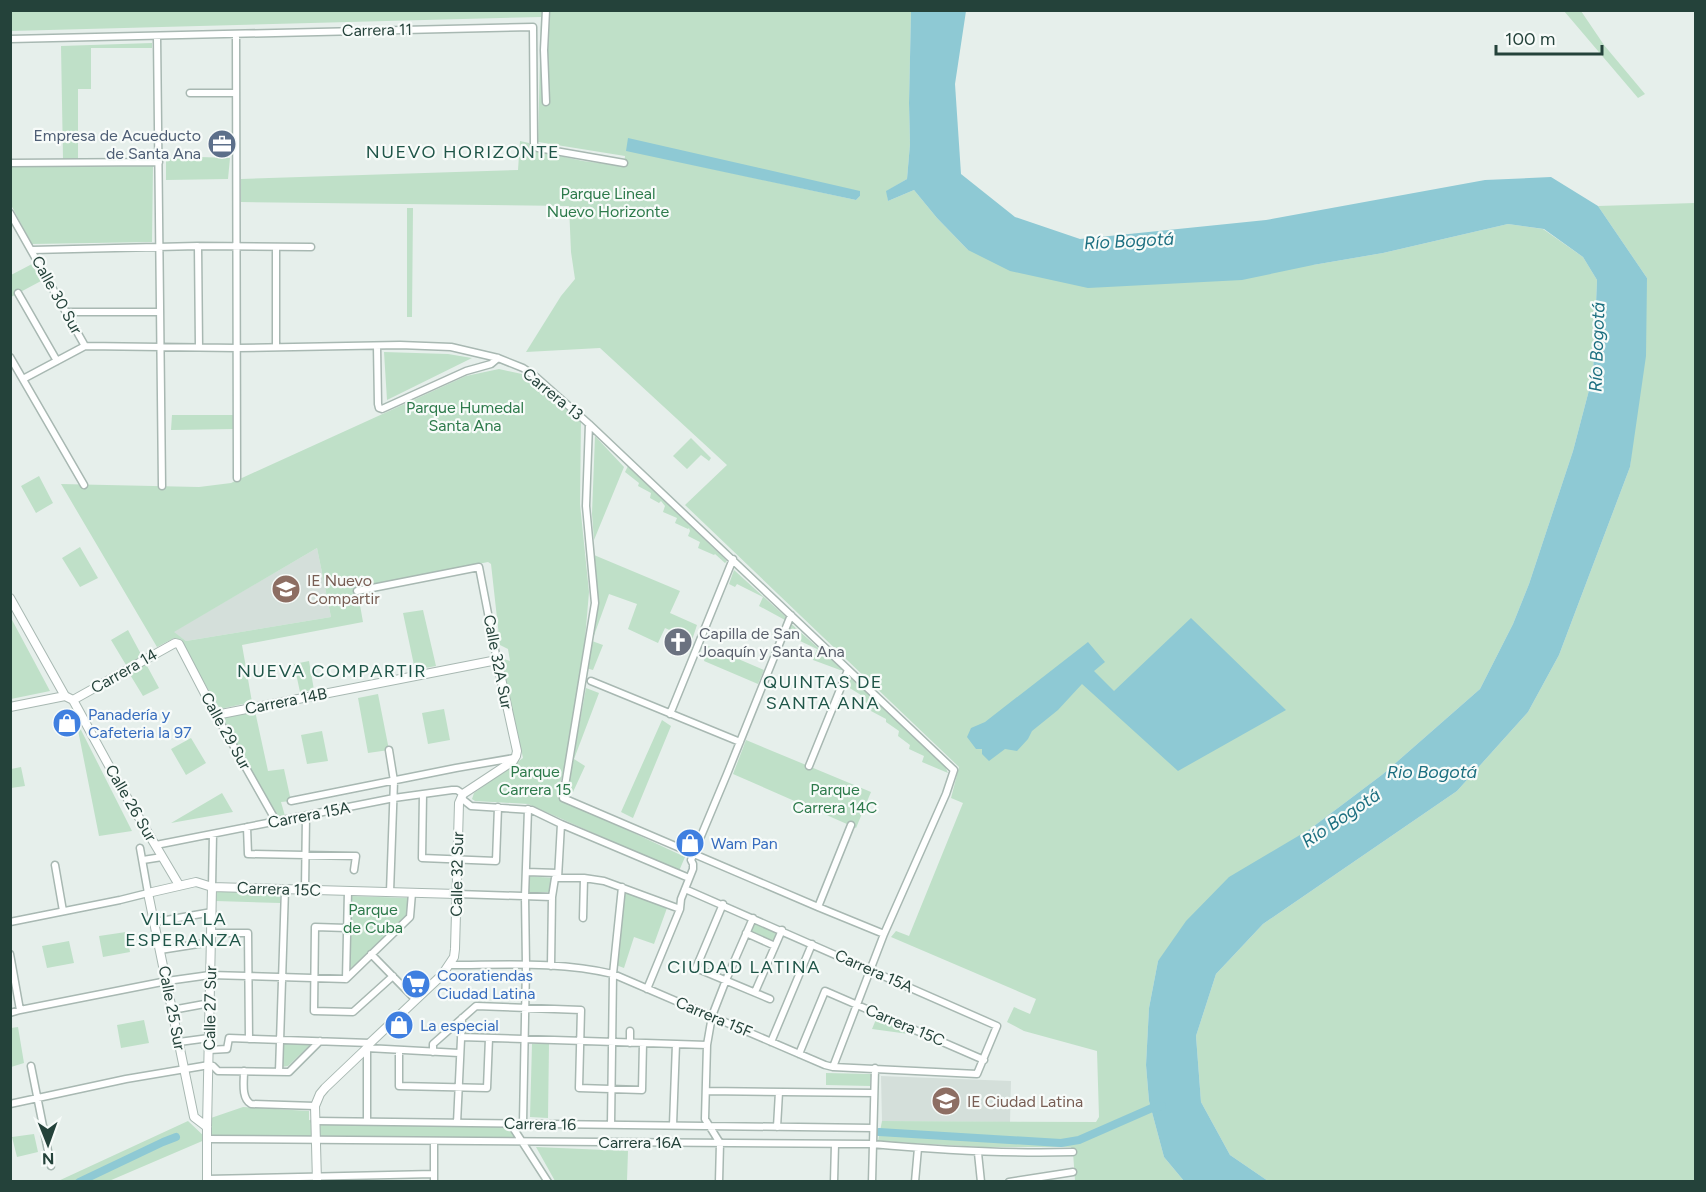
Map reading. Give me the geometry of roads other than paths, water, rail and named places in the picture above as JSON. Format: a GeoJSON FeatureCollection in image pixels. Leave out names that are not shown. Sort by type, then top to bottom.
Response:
{"type":"FeatureCollection","features":[{"type":"Feature","properties":{"kind":"street"},"geometry":{"type":"LineString","coordinates":[[546,10],[544,50],[546,102]]}},
{"type":"Feature","properties":{"kind":"street","name":"Carrera 11"},"geometry":{"type":"LineString","coordinates":[[10,39],[533,27],[534,146],[624,163]]}},
{"type":"Feature","properties":{"kind":"street"},"geometry":{"type":"LineString","coordinates":[[236,34],[237,478]]}},
{"type":"Feature","properties":{"kind":"street"},"geometry":{"type":"LineString","coordinates":[[158,36],[162,486]]}},
{"type":"Feature","properties":{"kind":"street"},"geometry":{"type":"LineString","coordinates":[[190,93],[236,93]]}},
{"type":"Feature","properties":{"kind":"street"},"geometry":{"type":"LineString","coordinates":[[10,163],[159,162]]}},
{"type":"Feature","properties":{"kind":"street","name":"Calle 30 Sur"},"geometry":{"type":"LineString","coordinates":[[10,213],[85,346]]}},
{"type":"Feature","properties":{"kind":"street"},"geometry":{"type":"LineString","coordinates":[[198,246],[199,347]]}},
{"type":"Feature","properties":{"kind":"street"},"geometry":{"type":"LineString","coordinates":[[32,250],[198,246],[311,247]]}},
{"type":"Feature","properties":{"kind":"street"},"geometry":{"type":"LineString","coordinates":[[276,247],[276,347]]}},
{"type":"Feature","properties":{"kind":"street"},"geometry":{"type":"LineString","coordinates":[[18,293],[57,361]]}},
{"type":"Feature","properties":{"kind":"street"},"geometry":{"type":"LineString","coordinates":[[67,312],[160,312]]}},
{"type":"Feature","properties":{"kind":"street","name":"Carrera 13"},"geometry":{"type":"LineString","coordinates":[[23,379],[85,346],[451,347],[498,358],[523,368],[589,424],[954,770],[946,794],[884,934]]}},
{"type":"Feature","properties":{"kind":"street"},"geometry":{"type":"LineString","coordinates":[[377,346],[379,408],[387,408],[466,371],[491,364],[498,358]]}},
{"type":"Feature","properties":{"kind":"street"},"geometry":{"type":"LineString","coordinates":[[477,353],[478,368]]}},
{"type":"Feature","properties":{"kind":"street"},"geometry":{"type":"LineString","coordinates":[[10,357],[84,485]]}},
{"type":"Feature","properties":{"kind":"street"},"geometry":{"type":"LineString","coordinates":[[589,424],[586,506],[595,603],[563,798],[884,934],[833,1067]]}},
{"type":"Feature","properties":{"kind":"street"},"geometry":{"type":"LineString","coordinates":[[670,714],[733,560]]}},
{"type":"Feature","properties":{"kind":"street","name":"Calle 32A Sur"},"geometry":{"type":"LineString","coordinates":[[357,591],[479,567],[517,751],[515,757]]}},
{"type":"Feature","properties":{"kind":"street","name":"Calle 26 Sur"},"geometry":{"type":"LineString","coordinates":[[10,597],[179,885]]}},
{"type":"Feature","properties":{"kind":"street"},"geometry":{"type":"LineString","coordinates":[[647,989],[680,909],[681,899],[693,869],[691,860],[790,615]]}},
{"type":"Feature","properties":{"kind":"street","name":"Carrera 14"},"geometry":{"type":"LineString","coordinates":[[10,707],[69,698],[175,642]]}},
{"type":"Feature","properties":{"kind":"street","name":"Calle 29 Sur"},"geometry":{"type":"LineString","coordinates":[[175,642],[276,821]]}},
{"type":"Feature","properties":{"kind":"street","name":"Carrera 14B"},"geometry":{"type":"LineString","coordinates":[[216,715],[497,660]]}},
{"type":"Feature","properties":{"kind":"street"},"geometry":{"type":"LineString","coordinates":[[809,766],[848,670]]}},
{"type":"Feature","properties":{"kind":"street"},"geometry":{"type":"LineString","coordinates":[[591,681],[740,742]]}},
{"type":"Feature","properties":{"kind":"street"},"geometry":{"type":"LineString","coordinates":[[389,750],[394,781],[390,892]]}},
{"type":"Feature","properties":{"kind":"street"},"geometry":{"type":"LineString","coordinates":[[291,801],[515,757]]}},
{"type":"Feature","properties":{"kind":"street"},"geometry":{"type":"LineString","coordinates":[[462,796],[515,757]]}},
{"type":"Feature","properties":{"kind":"street","name":"Carrera 15A"},"geometry":{"type":"LineString","coordinates":[[156,845],[394,798],[457,790],[471,806],[528,809],[689,878]]}},
{"type":"Feature","properties":{"kind":"street"},"geometry":{"type":"LineString","coordinates":[[423,794],[422,858],[496,861],[498,807]]}},
{"type":"Feature","properties":{"kind":"street","name":"Calle 32 Sur"},"geometry":{"type":"LineString","coordinates":[[450,965],[455,949],[458,813],[462,796]]}},
{"type":"Feature","properties":{"kind":"street"},"geometry":{"type":"LineString","coordinates":[[523,1124],[528,809]]}},
{"type":"Feature","properties":{"kind":"street"},"geometry":{"type":"LineString","coordinates":[[305,890],[306,816]]}},
{"type":"Feature","properties":{"kind":"street"},"geometry":{"type":"LineString","coordinates":[[550,966],[552,897],[555,878],[558,876],[561,824]]}},
{"type":"Feature","properties":{"kind":"street"},"geometry":{"type":"LineString","coordinates":[[818,907],[851,825]]}},
{"type":"Feature","properties":{"kind":"street"},"geometry":{"type":"LineString","coordinates":[[248,827],[248,854],[356,856],[354,870]]}},
{"type":"Feature","properties":{"kind":"street","name":"Calle 27 Sur"},"geometry":{"type":"LineString","coordinates":[[207,1180],[213,834]]}},
{"type":"Feature","properties":{"kind":"street","name":"Calle 25 Sur"},"geometry":{"type":"LineString","coordinates":[[140,848],[195,1117],[207,1127]]}},
{"type":"Feature","properties":{"kind":"street"},"geometry":{"type":"LineString","coordinates":[[143,860],[162,857]]}},
{"type":"Feature","properties":{"kind":"street"},"geometry":{"type":"LineString","coordinates":[[55,865],[63,911]]}},
{"type":"Feature","properties":{"kind":"street"},"geometry":{"type":"LineString","coordinates":[[526,872],[604,881],[680,909]]}},
{"type":"Feature","properties":{"kind":"street"},"geometry":{"type":"LineString","coordinates":[[583,918],[584,878]]}},
{"type":"Feature","properties":{"kind":"street","name":"Carrera 15C"},"geometry":{"type":"LineString","coordinates":[[10,922],[196,882],[212,887],[552,897]]}},
{"type":"Feature","properties":{"kind":"street"},"geometry":{"type":"LineString","coordinates":[[611,1125],[613,974],[622,887]]}},
{"type":"Feature","properties":{"kind":"street","name":"Carrera 15A"},"geometry":{"type":"LineString","coordinates":[[685,888],[997,1026],[984,1060]]}},
{"type":"Feature","properties":{"kind":"street"},"geometry":{"type":"LineString","coordinates":[[279,1072],[285,889]]}},
{"type":"Feature","properties":{"kind":"street"},"geometry":{"type":"LineString","coordinates":[[346,979],[348,891]]}},
{"type":"Feature","properties":{"kind":"street"},"geometry":{"type":"LineString","coordinates":[[10,1013],[167,981],[210,975],[346,979],[411,917],[412,892]]}},
{"type":"Feature","properties":{"kind":"street"},"geometry":{"type":"LineString","coordinates":[[723,904],[696,968],[770,999]]}},
{"type":"Feature","properties":{"kind":"street"},"geometry":{"type":"LineString","coordinates":[[155,922],[212,912]]}},
{"type":"Feature","properties":{"kind":"street"},"geometry":{"type":"LineString","coordinates":[[719,1182],[720,1143],[705,1119],[707,1045],[712,1016],[753,918]]}},
{"type":"Feature","properties":{"kind":"street"},"geometry":{"type":"LineString","coordinates":[[347,928],[315,927],[314,1011],[352,1012],[393,976]]}},
{"type":"Feature","properties":{"kind":"street"},"geometry":{"type":"LineString","coordinates":[[755,992],[782,930]]}},
{"type":"Feature","properties":{"kind":"street"},"geometry":{"type":"LineString","coordinates":[[160,950],[211,937],[248,933],[249,1039]]}},
{"type":"Feature","properties":{"kind":"street"},"geometry":{"type":"LineString","coordinates":[[746,933],[776,946]]}},
{"type":"Feature","properties":{"kind":"street"},"geometry":{"type":"LineString","coordinates":[[771,1042],[812,944]]}},
{"type":"Feature","properties":{"kind":"street"},"geometry":{"type":"LineString","coordinates":[[10,954],[20,1010]]}},
{"type":"Feature","properties":{"kind":"street"},"geometry":{"type":"LineString","coordinates":[[372,954],[415,999]]}},
{"type":"Feature","properties":{"kind":"street"},"geometry":{"type":"LineString","coordinates":[[317,1179],[315,1106],[320,1094],[450,965]]}},
{"type":"Feature","properties":{"kind":"street","name":"Carrera 15F"},"geometry":{"type":"LineString","coordinates":[[450,965],[550,966],[591,969],[613,974],[833,1067],[977,1074],[984,1060]]}},
{"type":"Feature","properties":{"kind":"street","name":"Carrera 15C"},"geometry":{"type":"LineString","coordinates":[[799,1054],[825,991],[984,1060]]}},
{"type":"Feature","properties":{"kind":"street"},"geometry":{"type":"LineString","coordinates":[[172,1010],[210,1003]]}},
{"type":"Feature","properties":{"kind":"street"},"geometry":{"type":"LineString","coordinates":[[432,1052],[433,1044],[476,1006],[581,1010],[579,1088],[642,1090],[643,1043]]}},
{"type":"Feature","properties":{"kind":"street"},"geometry":{"type":"LineString","coordinates":[[457,1123],[462,1018]]}},
{"type":"Feature","properties":{"kind":"street"},"geometry":{"type":"LineString","coordinates":[[630,1031],[630,1043]]}},
{"type":"Feature","properties":{"kind":"street"},"geometry":{"type":"LineString","coordinates":[[461,1037],[707,1045]]}},
{"type":"Feature","properties":{"kind":"street"},"geometry":{"type":"LineString","coordinates":[[179,1042],[209,1038]]}},
{"type":"Feature","properties":{"kind":"street"},"geometry":{"type":"LineString","coordinates":[[209,1050],[227,1049],[229,1038],[320,1041],[399,1050],[459,1053]]}},
{"type":"Feature","properties":{"kind":"street"},"geometry":{"type":"LineString","coordinates":[[399,1050],[399,1086],[487,1088],[489,1038]]}},
{"type":"Feature","properties":{"kind":"street"},"geometry":{"type":"LineString","coordinates":[[10,1104],[184,1068],[209,1065],[218,1071],[289,1072],[320,1041]]}},
{"type":"Feature","properties":{"kind":"street"},"geometry":{"type":"LineString","coordinates":[[673,1125],[676,1044]]}},
{"type":"Feature","properties":{"kind":"street"},"geometry":{"type":"LineString","coordinates":[[367,1121],[368,1046]]}},
{"type":"Feature","properties":{"kind":"street"},"geometry":{"type":"LineString","coordinates":[[31,1066],[51,1166]]}},
{"type":"Feature","properties":{"kind":"street"},"geometry":{"type":"LineString","coordinates":[[872,1182],[874,1068]]}},
{"type":"Feature","properties":{"kind":"street"},"geometry":{"type":"LineString","coordinates":[[244,1071],[244,1096],[251,1104],[315,1106]]}},
{"type":"Feature","properties":{"kind":"street"},"geometry":{"type":"LineString","coordinates":[[706,1091],[874,1093]]}},
{"type":"Feature","properties":{"kind":"street"},"geometry":{"type":"LineString","coordinates":[[777,1127],[779,1092]]}},
{"type":"Feature","properties":{"kind":"street","name":"Carrera 16"},"geometry":{"type":"LineString","coordinates":[[315,1121],[873,1128]]}},
{"type":"Feature","properties":{"kind":"street"},"geometry":{"type":"LineString","coordinates":[[510,1123],[547,1181]]}},
{"type":"Feature","properties":{"kind":"street","name":"Carrera 16A"},"geometry":{"type":"LineString","coordinates":[[207,1139],[872,1144],[978,1153],[1073,1152]]}},
{"type":"Feature","properties":{"kind":"street"},"geometry":{"type":"LineString","coordinates":[[434,1141],[434,1182]]}},
{"type":"Feature","properties":{"kind":"street"},"geometry":{"type":"LineString","coordinates":[[834,1182],[835,1144]]}},
{"type":"Feature","properties":{"kind":"street"},"geometry":{"type":"LineString","coordinates":[[915,1182],[918,1148]]}},
{"type":"Feature","properties":{"kind":"street"},"geometry":{"type":"LineString","coordinates":[[978,1153],[981,1182]]}},
{"type":"Feature","properties":{"kind":"street"},"geometry":{"type":"LineString","coordinates":[[1009,1182],[1073,1172]]}},
{"type":"Feature","properties":{"kind":"street"},"geometry":{"type":"LineString","coordinates":[[207,1180],[364,1178],[434,1174]]}},
{"type":"Feature","properties":{"kind":"water","name":"Rio Bogotá"},"geometry":{"type":"Polygon","coordinates":[[[911,11],[966,11],[955,84],[961,174],[1015,217],[1080,239],[1266,220],[1485,180],[1551,177],[1598,206],[1647,278],[1646,356],[1630,467],[1559,655],[1528,712],[1457,791],[1263,924],[1216,974],[1196,1036],[1201,1102],[1230,1155],[1268,1181],[1184,1181],[1164,1157],[1149,1101],[1146,1065],[1149,1008],[1158,961],[1186,921],[1229,877],[1310,829],[1383,774],[1480,689],[1513,624],[1529,584],[1573,451],[1593,375],[1597,280],[1583,257],[1544,229],[1508,224],[1383,253],[1242,280],[1088,288],[1010,271],[968,250],[914,190],[888,201],[886,191],[907,179],[910,144],[911,11]]]}},
{"type":"Feature","properties":{"kind":"water"},"geometry":{"type":"Polygon","coordinates":[[[628,138],[860,191],[860,196],[856,200],[626,151],[628,138]]]}},
{"type":"Feature","properties":{"kind":"water"},"geometry":{"type":"Polygon","coordinates":[[[1191,618],[1286,710],[1178,771],[1082,684],[1058,710],[1032,731],[1017,751],[1005,749],[989,761],[982,754],[982,749],[976,749],[967,737],[971,728],[985,722],[1088,642],[1105,662],[1094,671],[1114,691],[1191,618]]]}},
{"type":"Feature","properties":{"kind":"waterway"},"geometry":{"type":"LineString","coordinates":[[879,1132],[1061,1143],[1079,1140],[1152,1108],[1162,1106]]}},
{"type":"Feature","properties":{"kind":"waterway"},"geometry":{"type":"LineString","coordinates":[[79,1182],[176,1137]]}},
{"type":"Feature","properties":{"kind":"place","name":"Empresa de Acueducto de Santa Ana"},"geometry":{"type":"Point","coordinates":[222,144]}},
{"type":"Feature","properties":{"kind":"place","name":"IE Nuevo Compartir"},"geometry":{"type":"Point","coordinates":[286,589]}},
{"type":"Feature","properties":{"kind":"place","name":"Capilla de San Joaquín y Santa Ana"},"geometry":{"type":"Point","coordinates":[678,642]}},
{"type":"Feature","properties":{"kind":"place","name":"Panadería y Cafeteria la 97"},"geometry":{"type":"Point","coordinates":[67,723]}},
{"type":"Feature","properties":{"kind":"place","name":"Wam Pan"},"geometry":{"type":"Point","coordinates":[690,843]}},
{"type":"Feature","properties":{"kind":"place","name":"Cooratiendas Ciudad Latina"},"geometry":{"type":"Point","coordinates":[416,984]}},
{"type":"Feature","properties":{"kind":"place","name":"La especial"},"geometry":{"type":"Point","coordinates":[399,1025]}},
{"type":"Feature","properties":{"kind":"place","name":"IE Ciudad Latina"},"geometry":{"type":"Point","coordinates":[946,1101]}},
{"type":"Feature","properties":{"kind":"district","name":"NUEVO HORIZONTE"},"geometry":{"type":"Point","coordinates":[463,152]}},
{"type":"Feature","properties":{"kind":"district","name":"NUEVA COMPARTIR"},"geometry":{"type":"Point","coordinates":[332,671]}},
{"type":"Feature","properties":{"kind":"district","name":"QUINTAS DE SANTA ANA"},"geometry":{"type":"Point","coordinates":[823,692]}},
{"type":"Feature","properties":{"kind":"district","name":"VILLA LA ESPERANZA"},"geometry":{"type":"Point","coordinates":[184,929]}},
{"type":"Feature","properties":{"kind":"district","name":"CIUDAD LATINA"},"geometry":{"type":"Point","coordinates":[744,967]}},
{"type":"Feature","properties":{"kind":"park label","name":"Parque Lineal Nuevo Horizonte"},"geometry":{"type":"Point","coordinates":[608,202]}},
{"type":"Feature","properties":{"kind":"park label","name":"Parque Humedal Santa Ana"},"geometry":{"type":"Point","coordinates":[465,416]}},
{"type":"Feature","properties":{"kind":"park label","name":"Parque Carrera 15"},"geometry":{"type":"Point","coordinates":[535,780]}},
{"type":"Feature","properties":{"kind":"park label","name":"Parque Carrera 14C"},"geometry":{"type":"Point","coordinates":[835,798]}},
{"type":"Feature","properties":{"kind":"park label","name":"Parque de Cuba"},"geometry":{"type":"Point","coordinates":[373,918]}},
{"type":"Feature","properties":{"kind":"water label","name":"Río Bogotá"},"geometry":{"type":"Point","coordinates":[1129,241]}},
{"type":"Feature","properties":{"kind":"water label","name":"Río Bogotá"},"geometry":{"type":"Point","coordinates":[1597,347]}},
{"type":"Feature","properties":{"kind":"water label","name":"Río Bogotá"},"geometry":{"type":"Point","coordinates":[1341,818]}}]}
